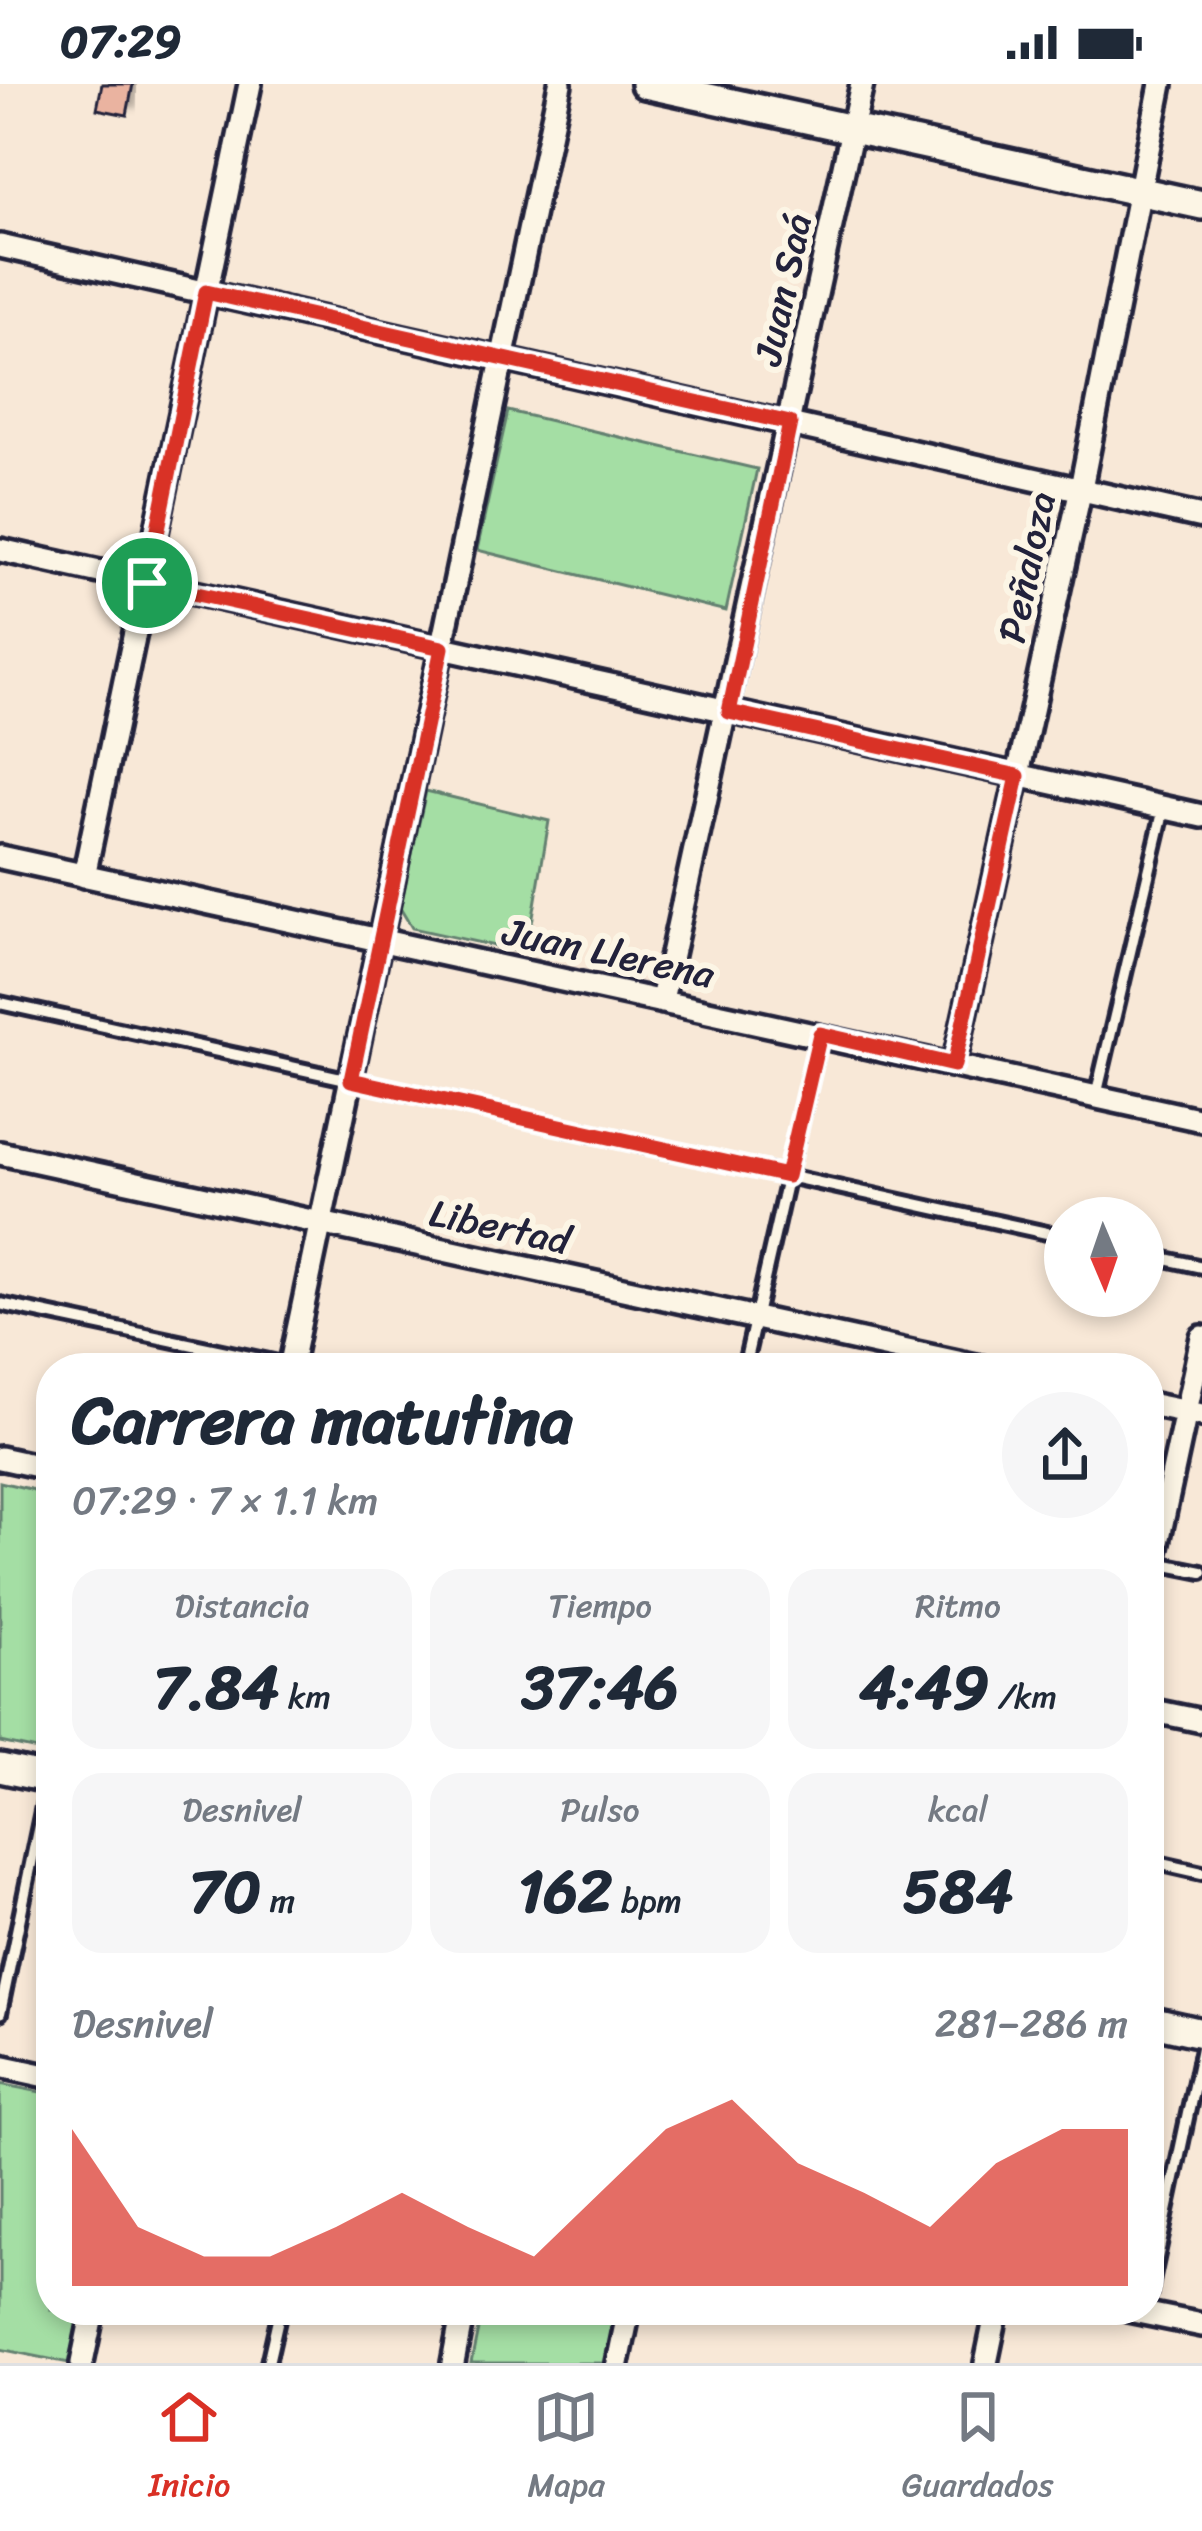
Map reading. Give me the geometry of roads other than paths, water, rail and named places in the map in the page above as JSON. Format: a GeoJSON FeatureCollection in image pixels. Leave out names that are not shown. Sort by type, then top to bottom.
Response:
{"type":"FeatureCollection","features":[{"type":"Feature","properties":{"kind":"street"},"geometry":{"type":"LineString","coordinates":[[84,876],[250,84]]}},
{"type":"Feature","properties":{"kind":"street"},"geometry":{"type":"LineString","coordinates":[[297,1353],[560,84]]}},
{"type":"Feature","properties":{"kind":"street"},"geometry":{"type":"LineString","coordinates":[[645,84],[1202,205]]}},
{"type":"Feature","properties":{"kind":"street","name":"Juan Saá"},"geometry":{"type":"LineString","coordinates":[[662,1000],[729,712],[862,84]]}},
{"type":"Feature","properties":{"kind":"street","name":"Peñaloza"},"geometry":{"type":"LineString","coordinates":[[954,1065],[1081,488],[1161,84]]}},
{"type":"Feature","properties":{"kind":"street"},"geometry":{"type":"LineString","coordinates":[[0,246],[1202,517]]}},
{"type":"Feature","properties":{"kind":"street"},"geometry":{"type":"LineString","coordinates":[[0,550],[1202,816]]}},
{"type":"Feature","properties":{"kind":"street","name":"Juan Llerena"},"geometry":{"type":"LineString","coordinates":[[0,857],[1202,1120]]}},
{"type":"Feature","properties":{"kind":"street","name":"Libertad"},"geometry":{"type":"LineString","coordinates":[[0,1153],[916,1353]]}},
{"type":"Feature","properties":{"kind":"street"},"geometry":{"type":"LineString","coordinates":[[1164,1522],[1194,1413],[1202,1337]]}},
{"type":"Feature","properties":{"kind":"street"},"geometry":{"type":"LineString","coordinates":[[1164,1407],[1194,1413]]}},
{"type":"Feature","properties":{"kind":"street"},"geometry":{"type":"LineString","coordinates":[[0,1458],[36,1466]]}},
{"type":"Feature","properties":{"kind":"street"},"geometry":{"type":"LineString","coordinates":[[1164,1713],[1202,1721]]}},
{"type":"Feature","properties":{"kind":"street"},"geometry":{"type":"LineString","coordinates":[[0,1768],[36,1776]]}},
{"type":"Feature","properties":{"kind":"street"},"geometry":{"type":"LineString","coordinates":[[1164,2024],[1202,2033]]}},
{"type":"Feature","properties":{"kind":"street"},"geometry":{"type":"LineString","coordinates":[[0,2066],[36,2074]]}},
{"type":"Feature","properties":{"kind":"street"},"geometry":{"type":"LineString","coordinates":[[1164,2314],[1202,2326]]}},
{"type":"Feature","properties":{"kind":"street"},"geometry":{"type":"LineString","coordinates":[[82,2363],[90,2325]]}},
{"type":"Feature","properties":{"kind":"street"},"geometry":{"type":"LineString","coordinates":[[453,2363],[460,2325]]}},
{"type":"Feature","properties":{"kind":"street"},"geometry":{"type":"LineString","coordinates":[[618,2363],[626,2325]]}},
{"type":"Feature","properties":{"kind":"street"},"geometry":{"type":"LineString","coordinates":[[986,2363],[994,2325]]}},
{"type":"Feature","properties":{"kind":"lane"},"geometry":{"type":"LineString","coordinates":[[1096,1096],[1164,808]]}},
{"type":"Feature","properties":{"kind":"lane"},"geometry":{"type":"LineString","coordinates":[[0,1004],[1044,1232]]}},
{"type":"Feature","properties":{"kind":"lane"},"geometry":{"type":"LineString","coordinates":[[746,1353],[820,1034]]}},
{"type":"Feature","properties":{"kind":"lane"},"geometry":{"type":"LineString","coordinates":[[1164,1259],[1202,1267]]}},
{"type":"Feature","properties":{"kind":"lane"},"geometry":{"type":"LineString","coordinates":[[0,1304],[229,1353]]}},
{"type":"Feature","properties":{"kind":"lane"},"geometry":{"type":"LineString","coordinates":[[1164,1570],[1202,1573]]}},
{"type":"Feature","properties":{"kind":"lane"},"geometry":{"type":"LineString","coordinates":[[0,2013],[36,1845]]}},
{"type":"Feature","properties":{"kind":"lane"},"geometry":{"type":"LineString","coordinates":[[1164,1864],[1202,1873]]}},
{"type":"Feature","properties":{"kind":"lane"},"geometry":{"type":"LineString","coordinates":[[1164,2212],[1202,2048]]}},
{"type":"Feature","properties":{"kind":"lane"},"geometry":{"type":"LineString","coordinates":[[268,2363],[277,2325]]}}]}
